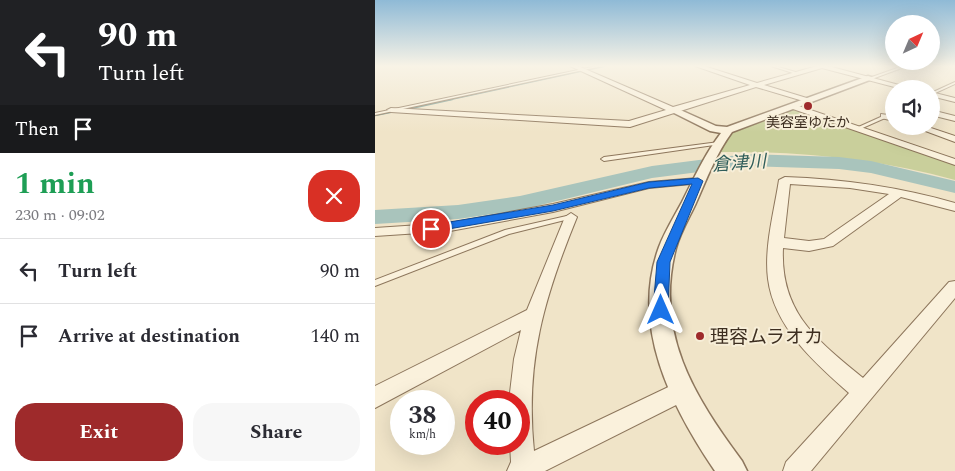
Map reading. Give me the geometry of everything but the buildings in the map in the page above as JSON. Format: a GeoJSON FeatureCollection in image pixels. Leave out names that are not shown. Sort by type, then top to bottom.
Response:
{"type":"FeatureCollection","features":[{"type":"Feature","properties":{"kind":"street"},"geometry":{"type":"LineString","coordinates":[[623,88],[714,129],[728,130],[843,88]]}},
{"type":"Feature","properties":{"kind":"street"},"geometry":{"type":"LineString","coordinates":[[391,110],[630,124],[745,88]]}},
{"type":"Feature","properties":{"kind":"street"},"geometry":{"type":"LineString","coordinates":[[769,88],[807,101]]}},
{"type":"Feature","properties":{"kind":"street"},"geometry":{"type":"LineString","coordinates":[[940,96],[955,100]]}},
{"type":"Feature","properties":{"kind":"street"},"geometry":{"type":"LineString","coordinates":[[793,106],[955,162]]}},
{"type":"Feature","properties":{"kind":"street"},"geometry":{"type":"LineString","coordinates":[[940,115],[955,119]]}},
{"type":"Feature","properties":{"kind":"street"},"geometry":{"type":"LineString","coordinates":[[728,130],[716,147],[699,179],[669,246],[661,279],[661,320],[671,362],[681,392],[705,432],[732,471]]}},
{"type":"Feature","properties":{"kind":"street"},"geometry":{"type":"LineString","coordinates":[[940,134],[955,139]]}},
{"type":"Feature","properties":{"kind":"street"},"geometry":{"type":"LineString","coordinates":[[375,232],[450,227],[553,208],[649,185],[699,179]]}},
{"type":"Feature","properties":{"kind":"street"},"geometry":{"type":"LineString","coordinates":[[863,391],[831,365],[810,342],[784,305],[778,290],[776,272],[785,180],[833,182],[899,192],[955,207]]}},
{"type":"Feature","properties":{"kind":"street"},"geometry":{"type":"LineString","coordinates":[[778,242],[804,246],[818,246],[828,243],[899,192]]}},
{"type":"Feature","properties":{"kind":"street"},"geometry":{"type":"LineString","coordinates":[[571,217],[552,261],[533,315],[524,356],[519,409],[522,470],[681,392]]}},
{"type":"Feature","properties":{"kind":"street"},"geometry":{"type":"LineString","coordinates":[[795,471],[955,287]]}},
{"type":"Feature","properties":{"kind":"street"},"geometry":{"type":"LineString","coordinates":[[375,396],[533,315]]}},
{"type":"Feature","properties":{"kind":"lane"},"geometry":{"type":"LineString","coordinates":[[375,114],[497,88]]}},
{"type":"Feature","properties":{"kind":"lane"},"geometry":{"type":"LineString","coordinates":[[857,129],[884,116]]}},
{"type":"Feature","properties":{"kind":"lane"},"geometry":{"type":"LineString","coordinates":[[604,159],[716,147]]}},
{"type":"Feature","properties":{"kind":"lane"},"geometry":{"type":"LineString","coordinates":[[375,283],[507,232],[571,217]]}},
{"type":"Feature","properties":{"kind":"green space"},"geometry":{"type":"Polygon","coordinates":[[[793,108],[955,164],[955,180],[896,167],[838,158],[778,153],[718,152],[732,130],[793,108]]]}},
{"type":"Feature","properties":{"kind":"waterway"},"geometry":{"type":"LineString","coordinates":[[447,100],[503,88]]}},
{"type":"Feature","properties":{"kind":"waterway"},"geometry":{"type":"LineString","coordinates":[[402,110],[452,99]]}},
{"type":"Feature","properties":{"kind":"waterway"},"geometry":{"type":"LineString","coordinates":[[375,115],[390,112]]}},
{"type":"Feature","properties":{"kind":"waterway","name":"倉津川"},"geometry":{"type":"LineString","coordinates":[[375,217],[458,212],[520,203],[652,172],[746,160],[839,163],[871,167],[955,187]]}},
{"type":"Feature","properties":{"kind":"place","name":"美容室ゆたか"},"geometry":{"type":"Point","coordinates":[808,106]}},
{"type":"Feature","properties":{"kind":"place","name":"理容ムラオカ"},"geometry":{"type":"Point","coordinates":[700,336]}},
{"type":"Feature","properties":{"kind":"route"},"geometry":{"type":"LineString","coordinates":[[431,229],[553,208],[649,185],[698,181],[673,236],[664,262],[661,279],[661,310]]}}]}
